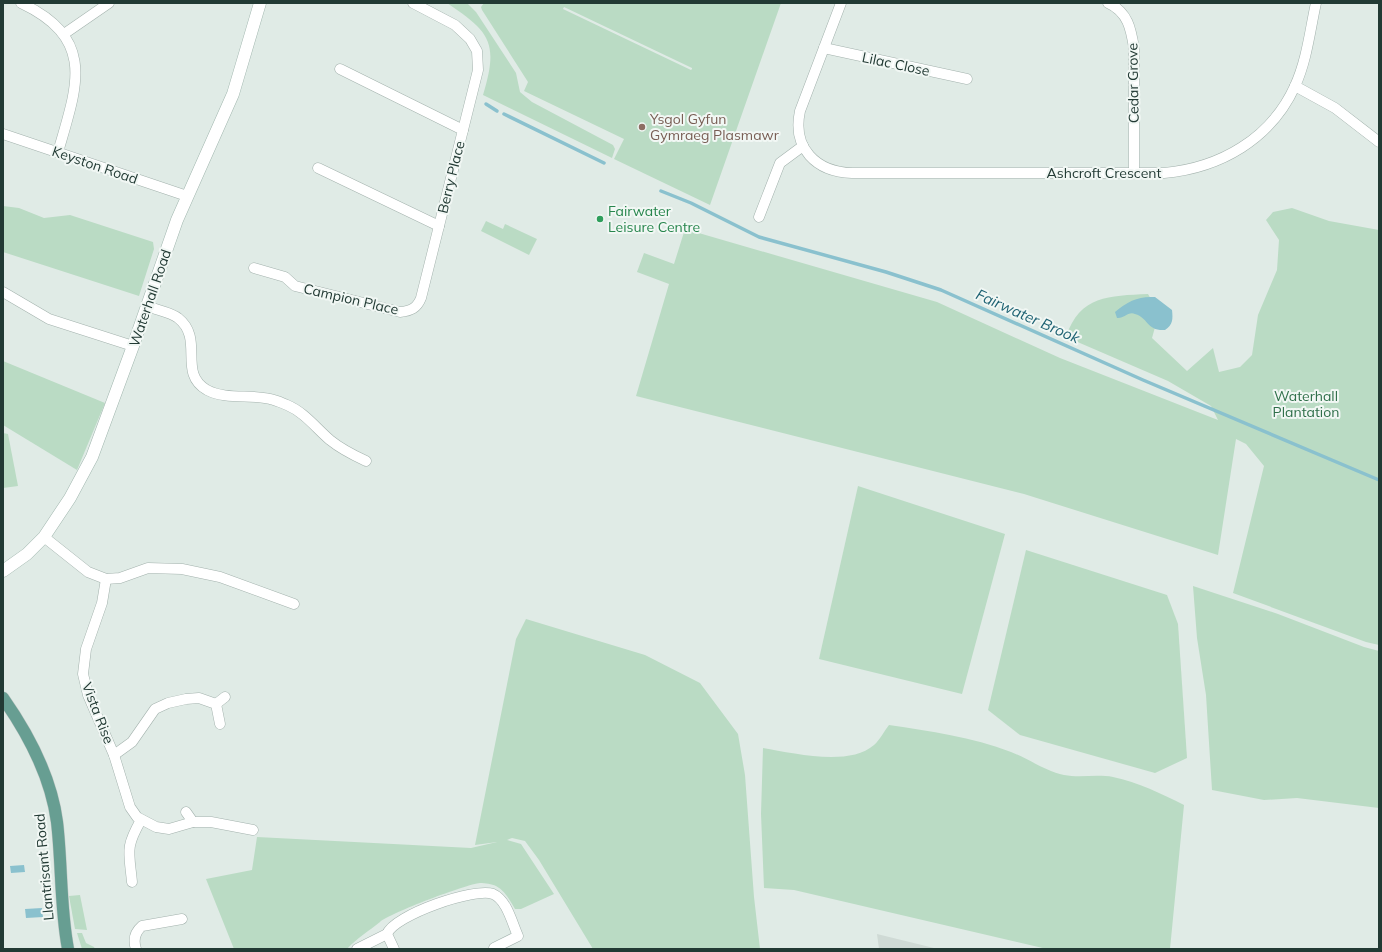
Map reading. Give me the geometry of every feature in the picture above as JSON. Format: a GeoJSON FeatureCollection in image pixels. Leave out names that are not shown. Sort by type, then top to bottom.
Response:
{"type":"FeatureCollection","features":[{"type":"Feature","properties":{"kind":"main road","name":"Llantrisant Road"},"geometry":{"type":"LineString","coordinates":[[3,698],[20,722],[44,770],[48,784],[57,821],[63,916],[68,949]]}},
{"type":"Feature","properties":{"kind":"street"},"geometry":{"type":"LineString","coordinates":[[21,3],[40,12],[64,34],[73,57],[77,80],[73,100],[58,152]]}},
{"type":"Feature","properties":{"kind":"street"},"geometry":{"type":"LineString","coordinates":[[64,34],[109,3]]}},
{"type":"Feature","properties":{"kind":"street","name":"Waterhall Road"},"geometry":{"type":"LineString","coordinates":[[3,571],[27,554],[44,537],[70,498],[92,457],[133,346],[165,252],[187,196],[233,94],[260,3]]}},
{"type":"Feature","properties":{"kind":"street"},"geometry":{"type":"LineString","coordinates":[[413,3],[455,25],[470,39],[477,51],[478,70],[463,130]]}},
{"type":"Feature","properties":{"kind":"street","name":"Ashcroft Crescent"},"geometry":{"type":"LineString","coordinates":[[841,3],[800,111],[798,126],[803,146],[808,155],[820,165],[843,173],[1179,172],[1210,164],[1238,150],[1262,132],[1281,109],[1295,86],[1301,69],[1316,3]]}},
{"type":"Feature","properties":{"kind":"street","name":"Cedar Grove"},"geometry":{"type":"LineString","coordinates":[[1108,3],[1123,14],[1132,30],[1134,48],[1134,173]]}},
{"type":"Feature","properties":{"kind":"street","name":"Lilac Close"},"geometry":{"type":"LineString","coordinates":[[824,48],[968,79]]}},
{"type":"Feature","properties":{"kind":"street","name":"Berry Place"},"geometry":{"type":"LineString","coordinates":[[318,168],[439,226],[463,130],[340,69]]}},
{"type":"Feature","properties":{"kind":"street"},"geometry":{"type":"LineString","coordinates":[[1295,86],[1334,108],[1379,142]]}},
{"type":"Feature","properties":{"kind":"street","name":"Keyston Road"},"geometry":{"type":"LineString","coordinates":[[3,134],[187,196]]}},
{"type":"Feature","properties":{"kind":"street"},"geometry":{"type":"LineString","coordinates":[[759,217],[780,163],[803,146]]}},
{"type":"Feature","properties":{"kind":"street","name":"Campion Place"},"geometry":{"type":"LineString","coordinates":[[254,268],[285,276],[295,286],[400,312],[408,311],[419,304],[439,226]]}},
{"type":"Feature","properties":{"kind":"street"},"geometry":{"type":"LineString","coordinates":[[3,292],[49,319],[133,346]]}},
{"type":"Feature","properties":{"kind":"street"},"geometry":{"type":"LineString","coordinates":[[147,306],[178,318],[189,331],[192,344],[190,362],[195,378],[207,390],[229,396],[270,399],[289,406],[305,416],[340,447],[366,461]]}},
{"type":"Feature","properties":{"kind":"street"},"geometry":{"type":"LineString","coordinates":[[44,537],[88,572],[106,579],[120,578],[148,568],[182,569],[220,576],[294,604]]}},
{"type":"Feature","properties":{"kind":"street","name":"Vista Rise"},"geometry":{"type":"LineString","coordinates":[[106,579],[102,603],[86,649],[83,674],[88,695],[114,755],[130,807],[141,820]]}},
{"type":"Feature","properties":{"kind":"street"},"geometry":{"type":"LineString","coordinates":[[216,704],[225,697]]}},
{"type":"Feature","properties":{"kind":"street"},"geometry":{"type":"LineString","coordinates":[[114,755],[132,742],[155,709],[168,703],[186,699],[199,698],[216,704]]}},
{"type":"Feature","properties":{"kind":"street"},"geometry":{"type":"LineString","coordinates":[[216,704],[220,724]]}},
{"type":"Feature","properties":{"kind":"street"},"geometry":{"type":"LineString","coordinates":[[186,812],[193,822]]}},
{"type":"Feature","properties":{"kind":"street"},"geometry":{"type":"LineString","coordinates":[[132,882],[128,849],[130,838],[141,820],[156,827],[169,829],[193,822],[211,822],[253,830]]}},
{"type":"Feature","properties":{"kind":"street"},"geometry":{"type":"LineString","coordinates":[[357,949],[388,931],[398,922],[429,908],[480,892],[494,895],[504,904],[518,936],[494,948]]}},
{"type":"Feature","properties":{"kind":"street"},"geometry":{"type":"LineString","coordinates":[[136,949],[135,937],[137,930],[142,926],[182,919]]}},
{"type":"Feature","properties":{"kind":"street"},"geometry":{"type":"LineString","coordinates":[[388,931],[394,949]]}},
{"type":"Feature","properties":{"kind":"shaded area"},"geometry":{"type":"Polygon","coordinates":[[[877,934],[938,949],[879,949],[877,934]]]}},
{"type":"Feature","properties":{"kind":"green space"},"geometry":{"type":"Polygon","coordinates":[[[447,3],[467,3],[476,12],[516,73],[520,92],[532,102],[613,145],[615,149],[612,158],[483,95],[490,62],[490,50],[487,40],[482,31],[473,22],[447,3]]]}},
{"type":"Feature","properties":{"kind":"green space","name":"Ysgol Gyfun Gymraeg Plasmawr"},"geometry":{"type":"Polygon","coordinates":[[[484,3],[781,3],[710,205],[614,159],[624,139],[524,91],[528,82],[481,7],[484,3]],[[564,7],[563,9],[691,70],[692,68],[564,7]]]}},
{"type":"Feature","properties":{"kind":"green space"},"geometry":{"type":"Polygon","coordinates":[[[3,206],[19,208],[44,218],[70,215],[153,242],[154,249],[139,296],[3,252],[3,206]]]}},
{"type":"Feature","properties":{"kind":"green space","name":"Waterhall Plantation"},"geometry":{"type":"Polygon","coordinates":[[[1292,208],[1329,221],[1379,230],[1379,645],[1366,642],[1233,593],[1264,466],[1246,444],[1236,439],[1218,555],[1024,494],[636,396],[669,284],[637,272],[644,253],[674,264],[685,229],[937,302],[1060,358],[1218,420],[1211,406],[1168,381],[1066,337],[1072,323],[1079,313],[1088,305],[1109,297],[1148,294],[1159,313],[1152,338],[1187,371],[1213,348],[1219,372],[1240,367],[1252,355],[1258,315],[1277,270],[1279,240],[1266,220],[1273,212],[1292,208]]]}},
{"type":"Feature","properties":{"kind":"green space"},"geometry":{"type":"Polygon","coordinates":[[[486,221],[503,229],[505,224],[537,239],[529,255],[481,231],[486,221]]]}},
{"type":"Feature","properties":{"kind":"green space"},"geometry":{"type":"Polygon","coordinates":[[[3,361],[105,403],[77,470],[3,425],[3,361]]]}},
{"type":"Feature","properties":{"kind":"green space"},"geometry":{"type":"Polygon","coordinates":[[[3,433],[8,434],[18,486],[3,488],[3,433]]]}},
{"type":"Feature","properties":{"kind":"green space"},"geometry":{"type":"Polygon","coordinates":[[[858,486],[1005,534],[962,694],[819,659],[858,486]]]}},
{"type":"Feature","properties":{"kind":"green space"},"geometry":{"type":"Polygon","coordinates":[[[1026,550],[1167,595],[1178,624],[1187,758],[1155,773],[1020,735],[988,710],[1026,550]]]}},
{"type":"Feature","properties":{"kind":"green space"},"geometry":{"type":"Polygon","coordinates":[[[1193,586],[1278,614],[1364,647],[1379,651],[1379,808],[1297,798],[1264,800],[1212,790],[1206,695],[1197,638],[1193,586]]]}},
{"type":"Feature","properties":{"kind":"green space"},"geometry":{"type":"Polygon","coordinates":[[[526,619],[645,655],[700,683],[738,734],[745,775],[754,897],[760,949],[593,949],[539,860],[525,841],[512,838],[507,840],[521,844],[554,894],[521,909],[515,909],[502,890],[493,885],[480,883],[460,888],[398,912],[380,922],[347,949],[234,949],[206,879],[252,870],[257,837],[471,848],[497,842],[475,845],[516,639],[526,619]]]}},
{"type":"Feature","properties":{"kind":"green space"},"geometry":{"type":"Polygon","coordinates":[[[889,725],[935,732],[981,742],[1011,752],[1050,771],[1064,775],[1107,776],[1122,779],[1150,789],[1184,805],[1170,949],[1047,949],[794,890],[764,888],[761,814],[763,748],[820,757],[850,755],[863,752],[874,745],[889,725]]]}},
{"type":"Feature","properties":{"kind":"green space"},"geometry":{"type":"Polygon","coordinates":[[[80,895],[87,930],[75,929],[69,896],[80,895]]]}},
{"type":"Feature","properties":{"kind":"green space"},"geometry":{"type":"Polygon","coordinates":[[[77,933],[82,933],[86,943],[95,949],[82,949],[77,933]]]}},
{"type":"Feature","properties":{"kind":"water"},"geometry":{"type":"Polygon","coordinates":[[[1143,297],[1155,297],[1172,310],[1172,322],[1165,330],[1154,328],[1143,318],[1133,313],[1117,318],[1115,312],[1129,302],[1143,297]]]}},
{"type":"Feature","properties":{"kind":"water"},"geometry":{"type":"Polygon","coordinates":[[[24,865],[25,872],[11,873],[10,866],[24,865]]]}},
{"type":"Feature","properties":{"kind":"water"},"geometry":{"type":"Polygon","coordinates":[[[42,908],[43,917],[26,918],[25,909],[42,908]]]}},
{"type":"Feature","properties":{"kind":"waterway","name":"Fairwater Brook"},"geometry":{"type":"LineString","coordinates":[[486,104],[497,111]]}},
{"type":"Feature","properties":{"kind":"waterway","name":"Fairwater Brook"},"geometry":{"type":"LineString","coordinates":[[504,114],[604,163]]}},
{"type":"Feature","properties":{"kind":"waterway","name":"Fairwater Brook"},"geometry":{"type":"LineString","coordinates":[[661,191],[691,203],[759,237],[886,272],[941,290],[1143,380],[1379,480]]}},
{"type":"Feature","properties":{"kind":"place","name":"Ysgol Gyfun Gymraeg Plasmawr"},"geometry":{"type":"Point","coordinates":[642,127]}},
{"type":"Feature","properties":{"kind":"place","name":"Fairwater Leisure Centre"},"geometry":{"type":"Point","coordinates":[600,219]}}]}
